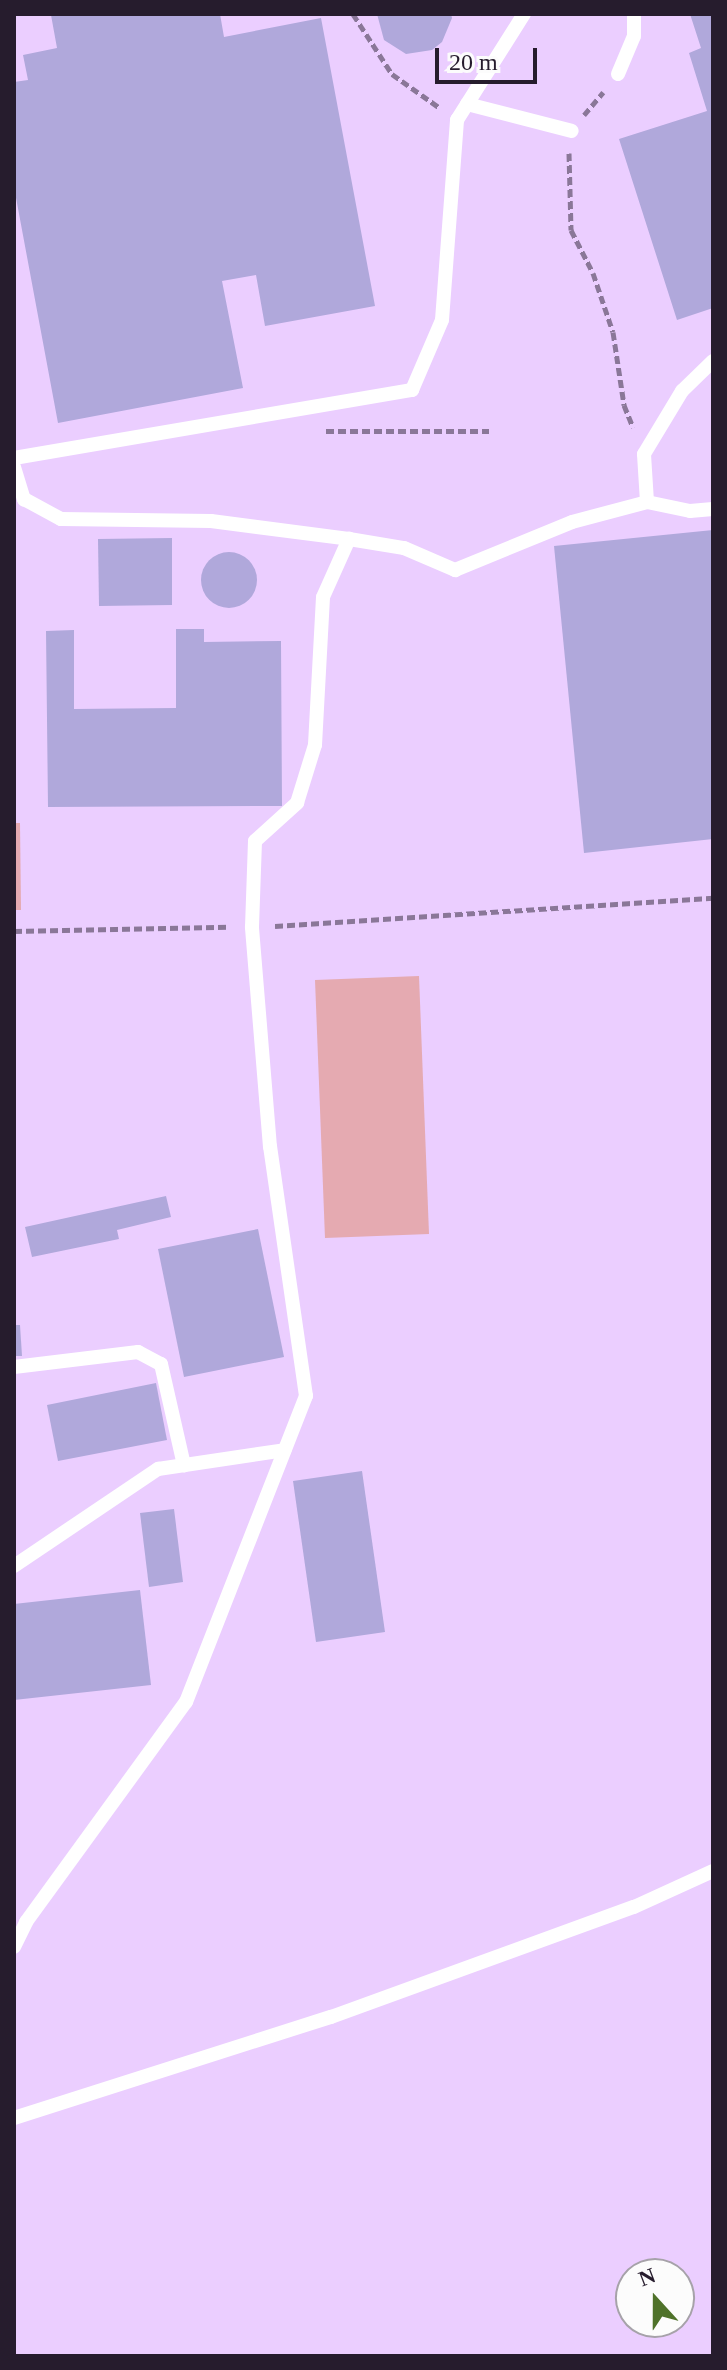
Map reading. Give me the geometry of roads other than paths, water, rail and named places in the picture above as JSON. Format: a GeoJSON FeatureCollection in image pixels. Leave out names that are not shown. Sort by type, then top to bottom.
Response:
{"type":"FeatureCollection","features":[{"type":"Feature","properties":{"kind":"lane"},"geometry":{"type":"LineString","coordinates":[[14,458],[412,390],[442,320],[457,120],[524,14]]}},
{"type":"Feature","properties":{"kind":"lane"},"geometry":{"type":"LineString","coordinates":[[618,74],[634,36],[634,14]]}},
{"type":"Feature","properties":{"kind":"lane"},"geometry":{"type":"LineString","coordinates":[[467,104],[572,131]]}},
{"type":"Feature","properties":{"kind":"lane"},"geometry":{"type":"LineString","coordinates":[[647,502],[644,454],[682,391],[713,361]]}},
{"type":"Feature","properties":{"kind":"lane"},"geometry":{"type":"LineString","coordinates":[[14,467],[24,499],[61,519],[211,521],[404,548],[455,570],[572,522],[647,502],[690,511],[713,509]]}},
{"type":"Feature","properties":{"kind":"lane"},"geometry":{"type":"LineString","coordinates":[[14,1947],[26,1922],[186,1702],[306,1396],[270,1147],[252,927],[255,841],[297,803],[315,745],[323,597],[349,539]]}},
{"type":"Feature","properties":{"kind":"lane"},"geometry":{"type":"LineString","coordinates":[[14,1367],[138,1352],[161,1364],[184,1465]]}},
{"type":"Feature","properties":{"kind":"lane"},"geometry":{"type":"LineString","coordinates":[[14,1566],[123,1488],[158,1469],[285,1450]]}},
{"type":"Feature","properties":{"kind":"lane"},"geometry":{"type":"LineString","coordinates":[[14,2118],[331,2017],[634,1907],[713,1871]]}}]}
